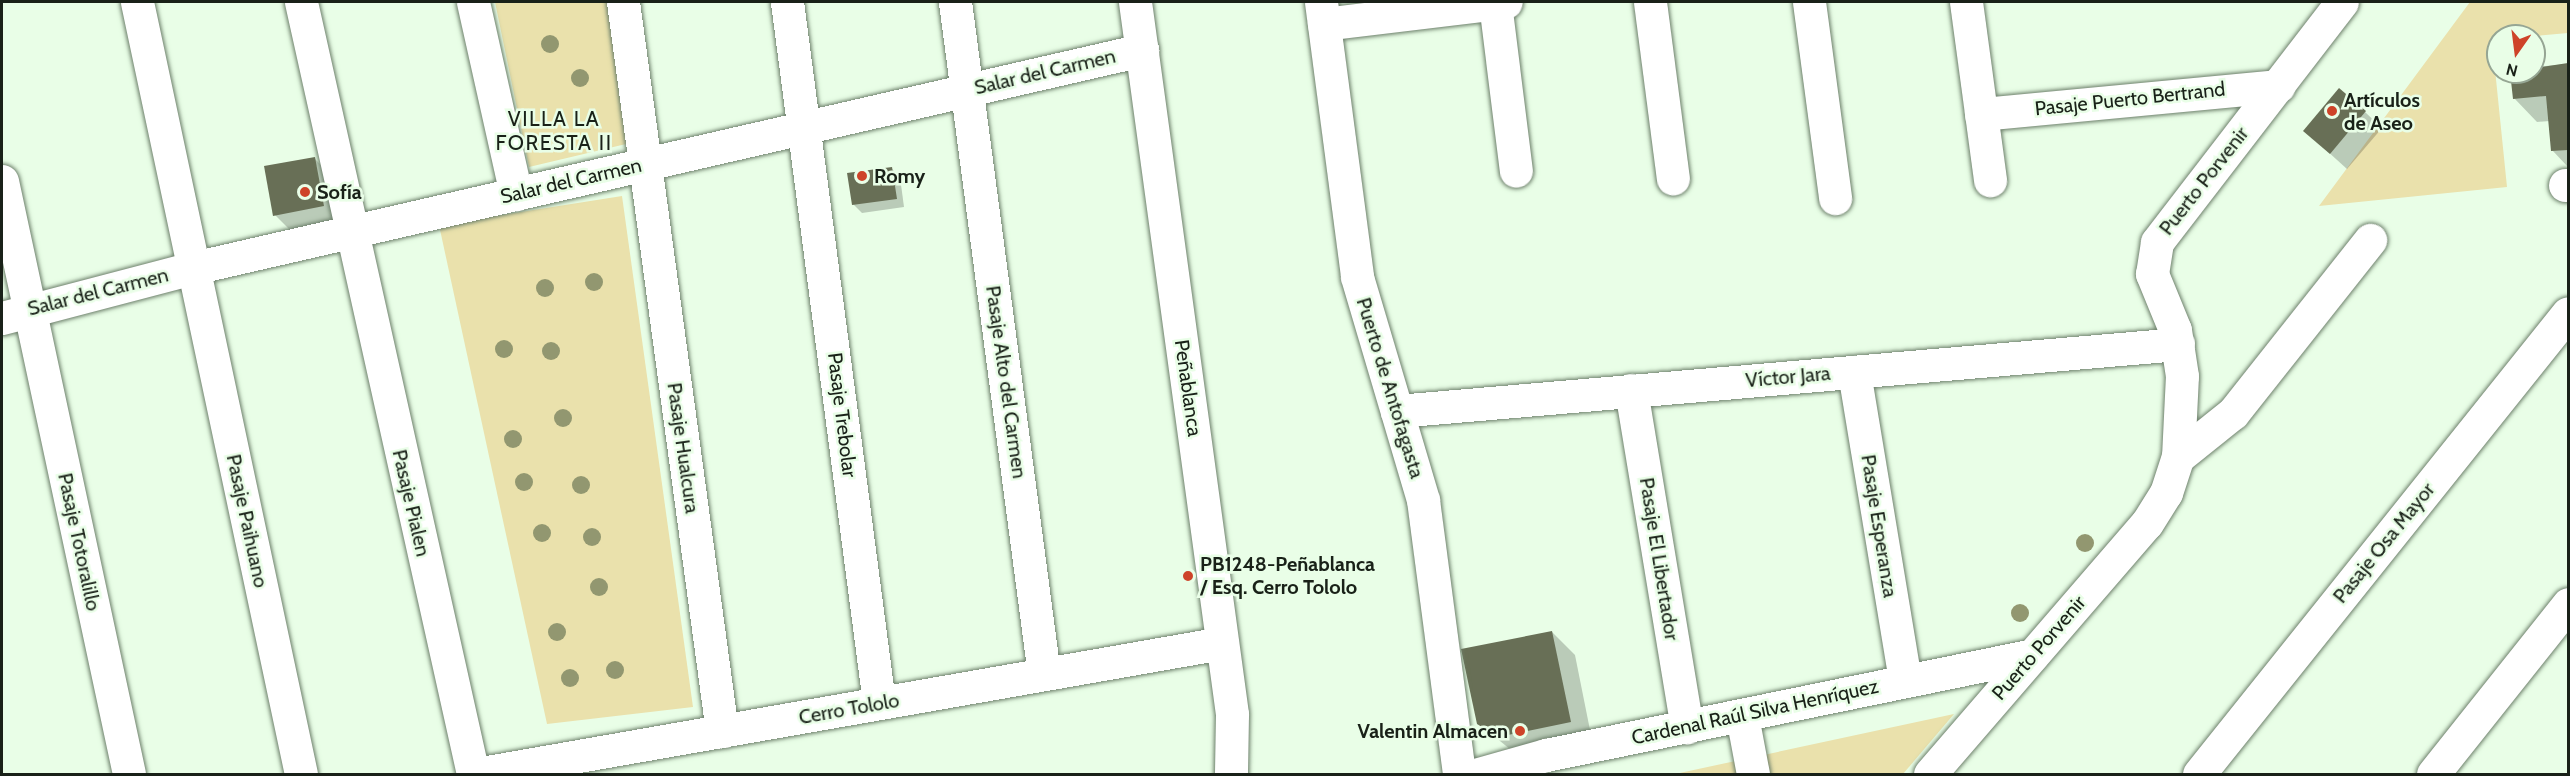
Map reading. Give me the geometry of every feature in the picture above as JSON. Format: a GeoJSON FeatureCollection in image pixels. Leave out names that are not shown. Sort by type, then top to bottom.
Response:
{"type":"FeatureCollection","features":[{"type":"Feature","properties":{"kind":"street","name":"Pasaje Paihuano"},"geometry":{"type":"LineString","coordinates":[[137,2],[301,774]]}},
{"type":"Feature","properties":{"kind":"street","name":"Pasaje Pialen"},"geometry":{"type":"LineString","coordinates":[[301,2],[350,232],[474,774]]}},
{"type":"Feature","properties":{"kind":"street"},"geometry":{"type":"LineString","coordinates":[[472,2],[516,194]]}},
{"type":"Feature","properties":{"kind":"street","name":"Pasaje Hualcura"},"geometry":{"type":"LineString","coordinates":[[623,2],[722,731]]}},
{"type":"Feature","properties":{"kind":"street","name":"Pasaje Trebolar"},"geometry":{"type":"LineString","coordinates":[[787,2],[879,704]]}},
{"type":"Feature","properties":{"kind":"street","name":"Pasaje Alto del Carmen"},"geometry":{"type":"LineString","coordinates":[[954,2],[1044,674]]}},
{"type":"Feature","properties":{"kind":"street","name":"Peñablanca"},"geometry":{"type":"LineString","coordinates":[[1135,2],[1232,714],[1231,774]]}},
{"type":"Feature","properties":{"kind":"street"},"geometry":{"type":"LineString","coordinates":[[1323,13],[1501,2],[1516,171]]}},
{"type":"Feature","properties":{"kind":"street"},"geometry":{"type":"LineString","coordinates":[[1650,2],[1673,179]]}},
{"type":"Feature","properties":{"kind":"street"},"geometry":{"type":"LineString","coordinates":[[1809,2],[1835,198]]}},
{"type":"Feature","properties":{"kind":"street"},"geometry":{"type":"LineString","coordinates":[[1966,2],[1990,180]]}},
{"type":"Feature","properties":{"kind":"street","name":"Puerto Porvenir"},"geometry":{"type":"LineString","coordinates":[[1930,774],[2147,523],[2178,457],[2183,410],[2178,344],[2152,274],[2157,242],[2342,2]]}},
{"type":"Feature","properties":{"kind":"street","name":"Puerto de Antofagasta"},"geometry":{"type":"LineString","coordinates":[[1323,13],[1357,277],[1423,500],[1459,774]]}},
{"type":"Feature","properties":{"kind":"street","name":"Salar del Carmen"},"geometry":{"type":"LineString","coordinates":[[15,314],[193,268],[1142,50]]}},
{"type":"Feature","properties":{"kind":"street","name":"Pasaje Puerto Bertrand"},"geometry":{"type":"LineString","coordinates":[[1981,114],[2278,86]]}},
{"type":"Feature","properties":{"kind":"street","name":"Pasaje Totoralillo"},"geometry":{"type":"LineString","coordinates":[[2,181],[15,314],[129,774]]}},
{"type":"Feature","properties":{"kind":"street","name":"Puerto Porvenir"},"geometry":{"type":"LineString","coordinates":[[2178,457],[2233,413],[2370,240]]}},
{"type":"Feature","properties":{"kind":"street","name":"Pasaje Osa Mayor"},"geometry":{"type":"LineString","coordinates":[[2199,774],[2568,313]]}},
{"type":"Feature","properties":{"kind":"street","name":"Víctor Jara"},"geometry":{"type":"LineString","coordinates":[[1397,411],[2178,344]]}},
{"type":"Feature","properties":{"kind":"street","name":"Pasaje Esperanza"},"geometry":{"type":"LineString","coordinates":[[1854,372],[1905,681]]}},
{"type":"Feature","properties":{"kind":"street","name":"Pasaje El Libertador"},"geometry":{"type":"LineString","coordinates":[[1631,390],[1687,727]]}},
{"type":"Feature","properties":{"kind":"street"},"geometry":{"type":"LineString","coordinates":[[2433,774],[2568,604]]}},
{"type":"Feature","properties":{"kind":"street","name":"Cerro Tololo"},"geometry":{"type":"LineString","coordinates":[[474,774],[1222,643]]}},
{"type":"Feature","properties":{"kind":"street","name":"Cardenal Raúl Silva Henríquez"},"geometry":{"type":"LineString","coordinates":[[1479,774],[1687,727],[2032,655]]}},
{"type":"Feature","properties":{"kind":"street"},"geometry":{"type":"LineString","coordinates":[[1742,716],[1753,774]]}},
{"type":"Feature","properties":{"kind":"shaded area"},"geometry":{"type":"Polygon","coordinates":[[[495,2],[607,2],[626,144],[529,167],[495,2]]]}},
{"type":"Feature","properties":{"kind":"shaded area"},"geometry":{"type":"Polygon","coordinates":[[[2470,2],[2568,2],[2568,33],[2546,35],[2546,24],[2486,24],[2486,84],[2496,84],[2507,187],[2319,206],[2470,2]]]}},
{"type":"Feature","properties":{"kind":"shaded area"},"geometry":{"type":"Polygon","coordinates":[[[622,196],[693,707],[547,724],[439,225],[622,196]]]}},
{"type":"Feature","properties":{"kind":"shaded area"},"geometry":{"type":"Polygon","coordinates":[[[1954,714],[1903,774],[1675,774],[1954,714]]]}},
{"type":"Feature","properties":{"kind":"building"},"geometry":{"type":"Polygon","coordinates":[[[2568,63],[2568,150],[2551,151],[2546,96],[2513,99],[2511,84],[2546,84],[2546,66],[2568,63]]]}},
{"type":"Feature","properties":{"kind":"building"},"geometry":{"type":"Polygon","coordinates":[[[2339,88],[2366,111],[2330,154],[2303,131],[2339,88]]]}},
{"type":"Feature","properties":{"kind":"building"},"geometry":{"type":"Polygon","coordinates":[[[315,157],[324,206],[273,216],[264,166],[315,157]]]}},
{"type":"Feature","properties":{"kind":"building"},"geometry":{"type":"Polygon","coordinates":[[[892,167],[897,199],[852,205],[847,173],[892,167]]]}},
{"type":"Feature","properties":{"kind":"building"},"geometry":{"type":"Polygon","coordinates":[[[1552,631],[1571,722],[1498,737],[1477,724],[1461,649],[1552,631]]]}},
{"type":"Feature","properties":{"kind":"place","name":"Artículos de Aseo"},"geometry":{"type":"Point","coordinates":[2332,111]}},
{"type":"Feature","properties":{"kind":"place","name":"Romy"},"geometry":{"type":"Point","coordinates":[862,176]}},
{"type":"Feature","properties":{"kind":"place","name":"Sofía"},"geometry":{"type":"Point","coordinates":[305,192]}},
{"type":"Feature","properties":{"kind":"place","name":"PB1248-Peñablanca / Esq. Cerro Tololo"},"geometry":{"type":"Point","coordinates":[1188,576]}},
{"type":"Feature","properties":{"kind":"place","name":"Valentin Almacen"},"geometry":{"type":"Point","coordinates":[1520,731]}},
{"type":"Feature","properties":{"kind":"district","name":"VILLA LA FORESTA II"},"geometry":{"type":"Point","coordinates":[554,131]}}]}
